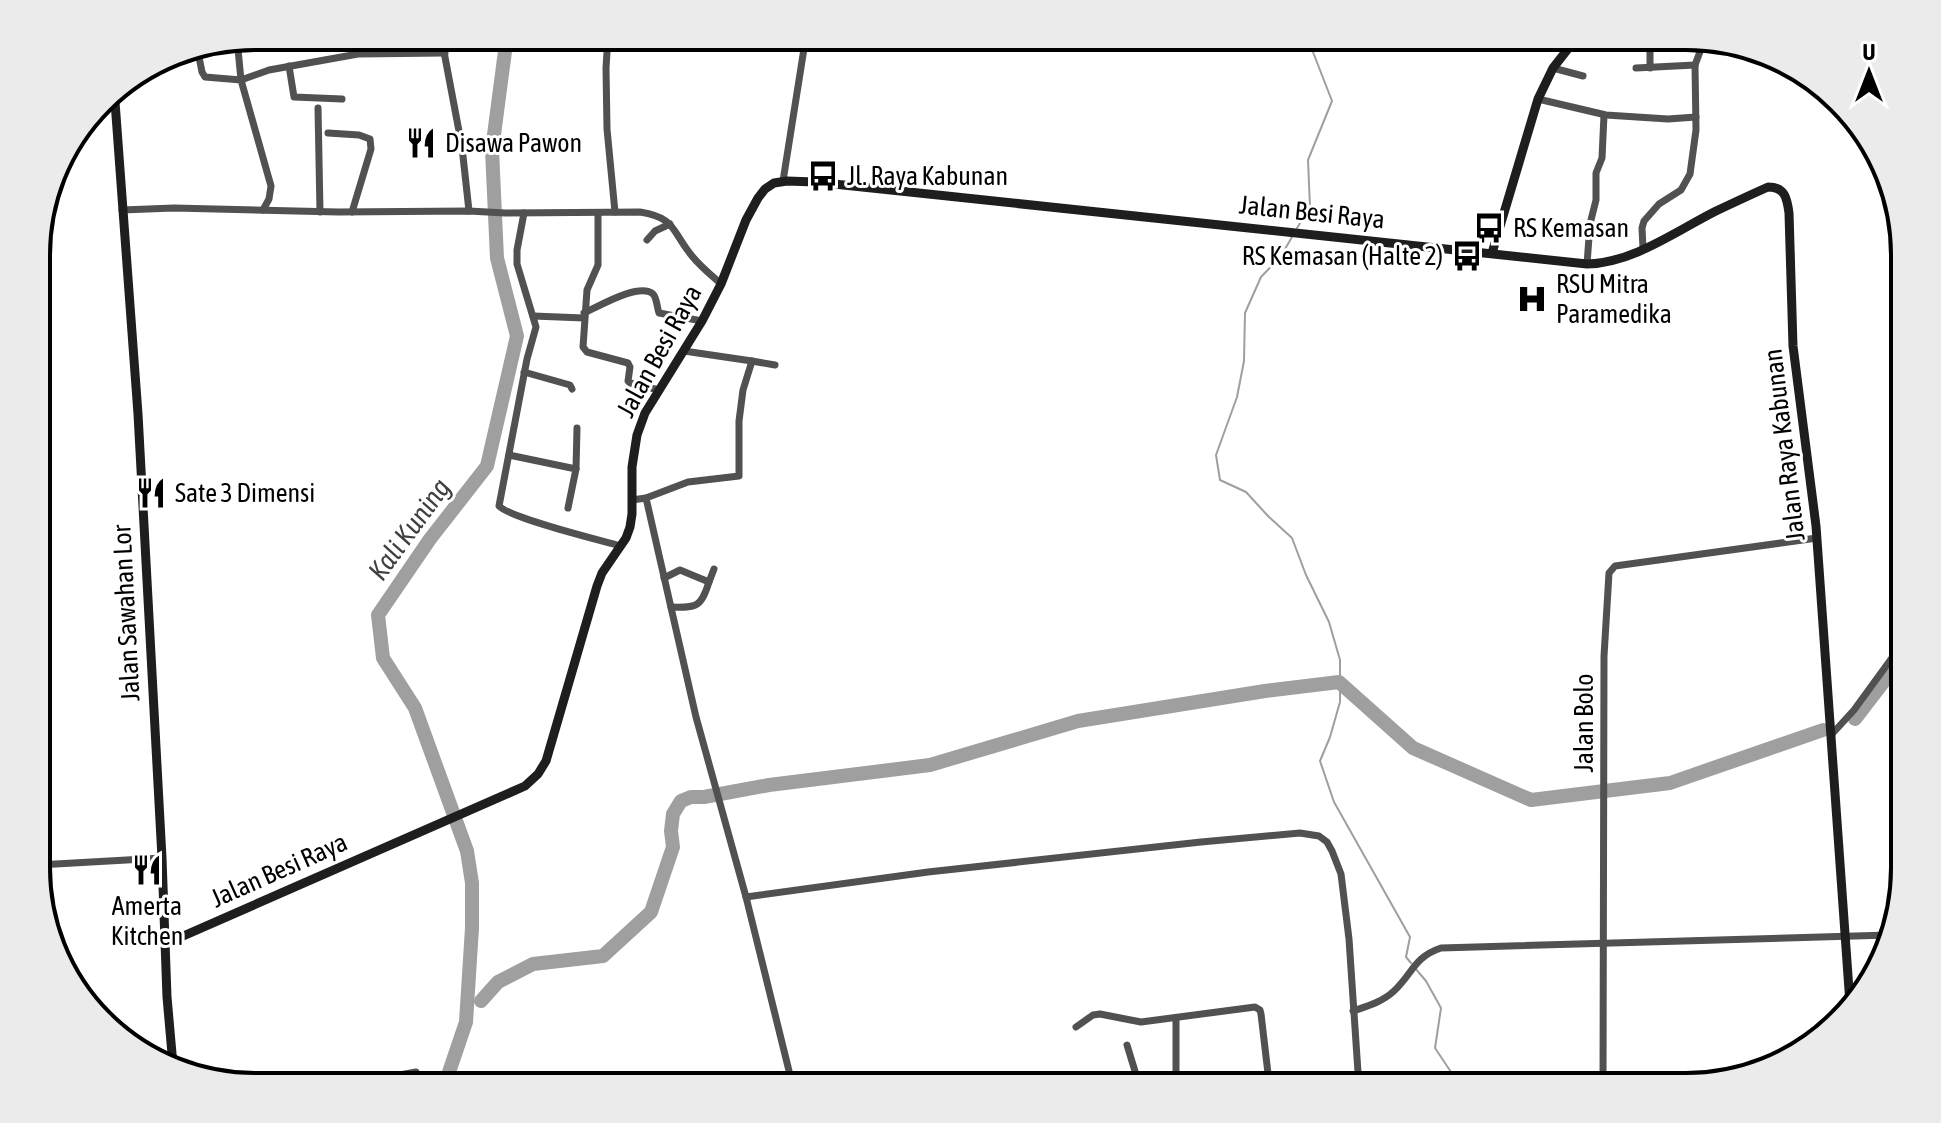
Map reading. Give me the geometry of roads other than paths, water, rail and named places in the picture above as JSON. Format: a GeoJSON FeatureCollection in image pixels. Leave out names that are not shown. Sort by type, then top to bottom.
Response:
{"type":"FeatureCollection","features":[{"type":"Feature","properties":{"kind":"street"},"geometry":{"type":"LineString","coordinates":[[444,50],[462,147],[469,211]]}},
{"type":"Feature","properties":{"kind":"street"},"geometry":{"type":"LineString","coordinates":[[607,50],[607,129],[615,212]]}},
{"type":"Feature","properties":{"kind":"street"},"geometry":{"type":"LineString","coordinates":[[783,181],[804,50]]}},
{"type":"Feature","properties":{"kind":"street"},"geometry":{"type":"LineString","coordinates":[[1492,253],[1538,99],[1553,68],[1567,50]]}},
{"type":"Feature","properties":{"kind":"street"},"geometry":{"type":"LineString","coordinates":[[1650,50],[1650,68]]}},
{"type":"Feature","properties":{"kind":"street"},"geometry":{"type":"LineString","coordinates":[[238,51],[241,80],[271,186],[263,210]]}},
{"type":"Feature","properties":{"kind":"street"},"geometry":{"type":"LineString","coordinates":[[1643,248],[1644,221],[1659,204],[1681,190],[1690,174],[1695,143],[1695,65],[1700,51]]}},
{"type":"Feature","properties":{"kind":"street"},"geometry":{"type":"LineString","coordinates":[[199,58],[205,77],[241,80],[269,70],[358,54],[445,53]]}},
{"type":"Feature","properties":{"kind":"street"},"geometry":{"type":"LineString","coordinates":[[1636,68],[1695,65]]}},
{"type":"Feature","properties":{"kind":"street"},"geometry":{"type":"LineString","coordinates":[[289,66],[294,97],[342,99]]}},
{"type":"Feature","properties":{"kind":"street"},"geometry":{"type":"LineString","coordinates":[[1553,68],[1583,76]]}},
{"type":"Feature","properties":{"kind":"street"},"geometry":{"type":"LineString","coordinates":[[1538,99],[1604,115],[1668,119],[1696,117]]}},
{"type":"Feature","properties":{"kind":"street","name":"Jalan Sawahan Lor"},"geometry":{"type":"LineString","coordinates":[[115,106],[131,302],[165,944]]}},
{"type":"Feature","properties":{"kind":"street"},"geometry":{"type":"LineString","coordinates":[[318,108],[320,212]]}},
{"type":"Feature","properties":{"kind":"street"},"geometry":{"type":"LineString","coordinates":[[1587,264],[1590,224],[1596,200],[1596,173],[1602,158],[1604,115]]}},
{"type":"Feature","properties":{"kind":"street"},"geometry":{"type":"LineString","coordinates":[[328,133],[359,135],[370,139],[371,149],[352,212]]}},
{"type":"Feature","properties":{"kind":"street","name":"Jalan Besi Raya"},"geometry":{"type":"LineString","coordinates":[[165,944],[525,786],[538,774],[546,761],[597,586],[630,527],[632,467],[637,435],[645,413],[702,321],[758,198],[774,183],[815,182],[1492,253]]}},
{"type":"Feature","properties":{"kind":"street","name":"Jalan Raya Kabunan"},"geometry":{"type":"LineString","coordinates":[[1492,253],[1587,264],[1617,260],[1768,187],[1782,190],[1785,195],[1789,213],[1793,346],[1817,538],[1849,993]]}},
{"type":"Feature","properties":{"kind":"street"},"geometry":{"type":"LineString","coordinates":[[122,210],[658,214],[670,224],[693,258],[721,284]]}},
{"type":"Feature","properties":{"kind":"street"},"geometry":{"type":"LineString","coordinates":[[524,213],[517,264],[536,327],[524,372],[499,504],[501,509],[528,519],[621,546]]}},
{"type":"Feature","properties":{"kind":"street"},"geometry":{"type":"LineString","coordinates":[[598,213],[598,265],[588,284],[584,350],[625,361],[630,367],[630,383],[659,390]]}},
{"type":"Feature","properties":{"kind":"street"},"geometry":{"type":"LineString","coordinates":[[647,240],[655,231],[670,224]]}},
{"type":"Feature","properties":{"kind":"street"},"geometry":{"type":"LineString","coordinates":[[533,316],[584,316],[619,296],[638,291],[653,294],[659,313],[702,321]]}},
{"type":"Feature","properties":{"kind":"street"},"geometry":{"type":"LineString","coordinates":[[684,351],[775,365]]}},
{"type":"Feature","properties":{"kind":"street"},"geometry":{"type":"LineString","coordinates":[[632,500],[688,482],[739,476],[739,421],[743,390],[752,361]]}},
{"type":"Feature","properties":{"kind":"street"},"geometry":{"type":"LineString","coordinates":[[524,372],[570,385],[572,389]]}},
{"type":"Feature","properties":{"kind":"street"},"geometry":{"type":"LineString","coordinates":[[568,508],[576,469],[577,428]]}},
{"type":"Feature","properties":{"kind":"street"},"geometry":{"type":"LineString","coordinates":[[509,455],[576,469]]}},
{"type":"Feature","properties":{"kind":"street"},"geometry":{"type":"LineString","coordinates":[[646,498],[706,756],[746,897],[790,1073]]}},
{"type":"Feature","properties":{"kind":"street","name":"Jalan Bolo"},"geometry":{"type":"LineString","coordinates":[[1603,1073],[1604,656],[1609,573],[1615,566],[1817,538]]}},
{"type":"Feature","properties":{"kind":"street"},"geometry":{"type":"LineString","coordinates":[[671,607],[697,606],[704,597],[714,569]]}},
{"type":"Feature","properties":{"kind":"street"},"geometry":{"type":"LineString","coordinates":[[664,578],[680,570],[709,582]]}},
{"type":"Feature","properties":{"kind":"street"},"geometry":{"type":"LineString","coordinates":[[1832,734],[1854,710],[1891,659]]}},
{"type":"Feature","properties":{"kind":"street"},"geometry":{"type":"LineString","coordinates":[[746,897],[928,872],[1311,833],[1327,842],[1341,874],[1349,939],[1358,1073]]}},
{"type":"Feature","properties":{"kind":"street"},"geometry":{"type":"LineString","coordinates":[[50,864],[162,858]]}},
{"type":"Feature","properties":{"kind":"street"},"geometry":{"type":"LineString","coordinates":[[1353,1011],[1382,1001],[1397,988],[1419,960],[1431,952],[1451,947],[1880,935]]}},
{"type":"Feature","properties":{"kind":"street"},"geometry":{"type":"LineString","coordinates":[[165,944],[172,1055]]}},
{"type":"Feature","properties":{"kind":"street"},"geometry":{"type":"LineString","coordinates":[[1076,1027],[1093,1015],[1100,1014],[1132,1021],[1176,1019],[1258,1008],[1267,1073]]}},
{"type":"Feature","properties":{"kind":"street"},"geometry":{"type":"LineString","coordinates":[[1176,1019],[1176,1073]]}},
{"type":"Feature","properties":{"kind":"street"},"geometry":{"type":"LineString","coordinates":[[1127,1045],[1138,1073]]}},
{"type":"Feature","properties":{"kind":"street"},"geometry":{"type":"LineString","coordinates":[[410,1073],[416,1072]]}},
{"type":"Feature","properties":{"kind":"waterway","name":"Kali Kuning"},"geometry":{"type":"LineString","coordinates":[[449,1073],[466,1022],[472,883],[467,851],[415,708],[383,658],[378,615],[430,539],[487,466],[517,336],[497,258],[492,150],[505,50]]}},
{"type":"Feature","properties":{"kind":"waterway"},"geometry":{"type":"LineString","coordinates":[[1297,228],[1310,207],[1308,160],[1332,101],[1312,50]]}},
{"type":"Feature","properties":{"kind":"waterway"},"geometry":{"type":"LineString","coordinates":[[1292,237],[1281,256],[1261,277],[1245,313],[1244,361],[1237,397],[1216,455],[1220,480],[1246,492],[1292,538],[1329,622],[1340,660],[1340,702],[1320,761],[1334,802],[1410,937],[1406,957],[1411,963]]}},
{"type":"Feature","properties":{"kind":"waterway"},"geometry":{"type":"LineString","coordinates":[[1855,719],[1891,672]]}},
{"type":"Feature","properties":{"kind":"waterway"},"geometry":{"type":"LineString","coordinates":[[481,1001],[498,982],[533,964],[603,956],[651,912],[673,847],[673,814],[681,801],[691,797],[930,765],[1078,721],[1339,682],[1413,748],[1531,800],[1670,783],[1823,730]]}},
{"type":"Feature","properties":{"kind":"waterway"},"geometry":{"type":"LineString","coordinates":[[1415,968],[1441,1008],[1435,1048],[1452,1073]]}},
{"type":"Feature","properties":{"kind":"place","name":"Disawa Pawon"},"geometry":{"type":"Point","coordinates":[421,143]}},
{"type":"Feature","properties":{"kind":"place","name":"Jl. Raya Kabunan"},"geometry":{"type":"Point","coordinates":[823,176]}},
{"type":"Feature","properties":{"kind":"place","name":"RS Kemasan"},"geometry":{"type":"Point","coordinates":[1489,228]}},
{"type":"Feature","properties":{"kind":"place","name":"RS Kemasan (Halte 2)"},"geometry":{"type":"Point","coordinates":[1467,256]}},
{"type":"Feature","properties":{"kind":"place","name":"RSU Mitra Paramedika"},"geometry":{"type":"Point","coordinates":[1532,299]}},
{"type":"Feature","properties":{"kind":"place","name":"Sate 3 Dimensi"},"geometry":{"type":"Point","coordinates":[151,493]}},
{"type":"Feature","properties":{"kind":"place","name":"Amerta Kitchen"},"geometry":{"type":"Point","coordinates":[147,870]}}]}
